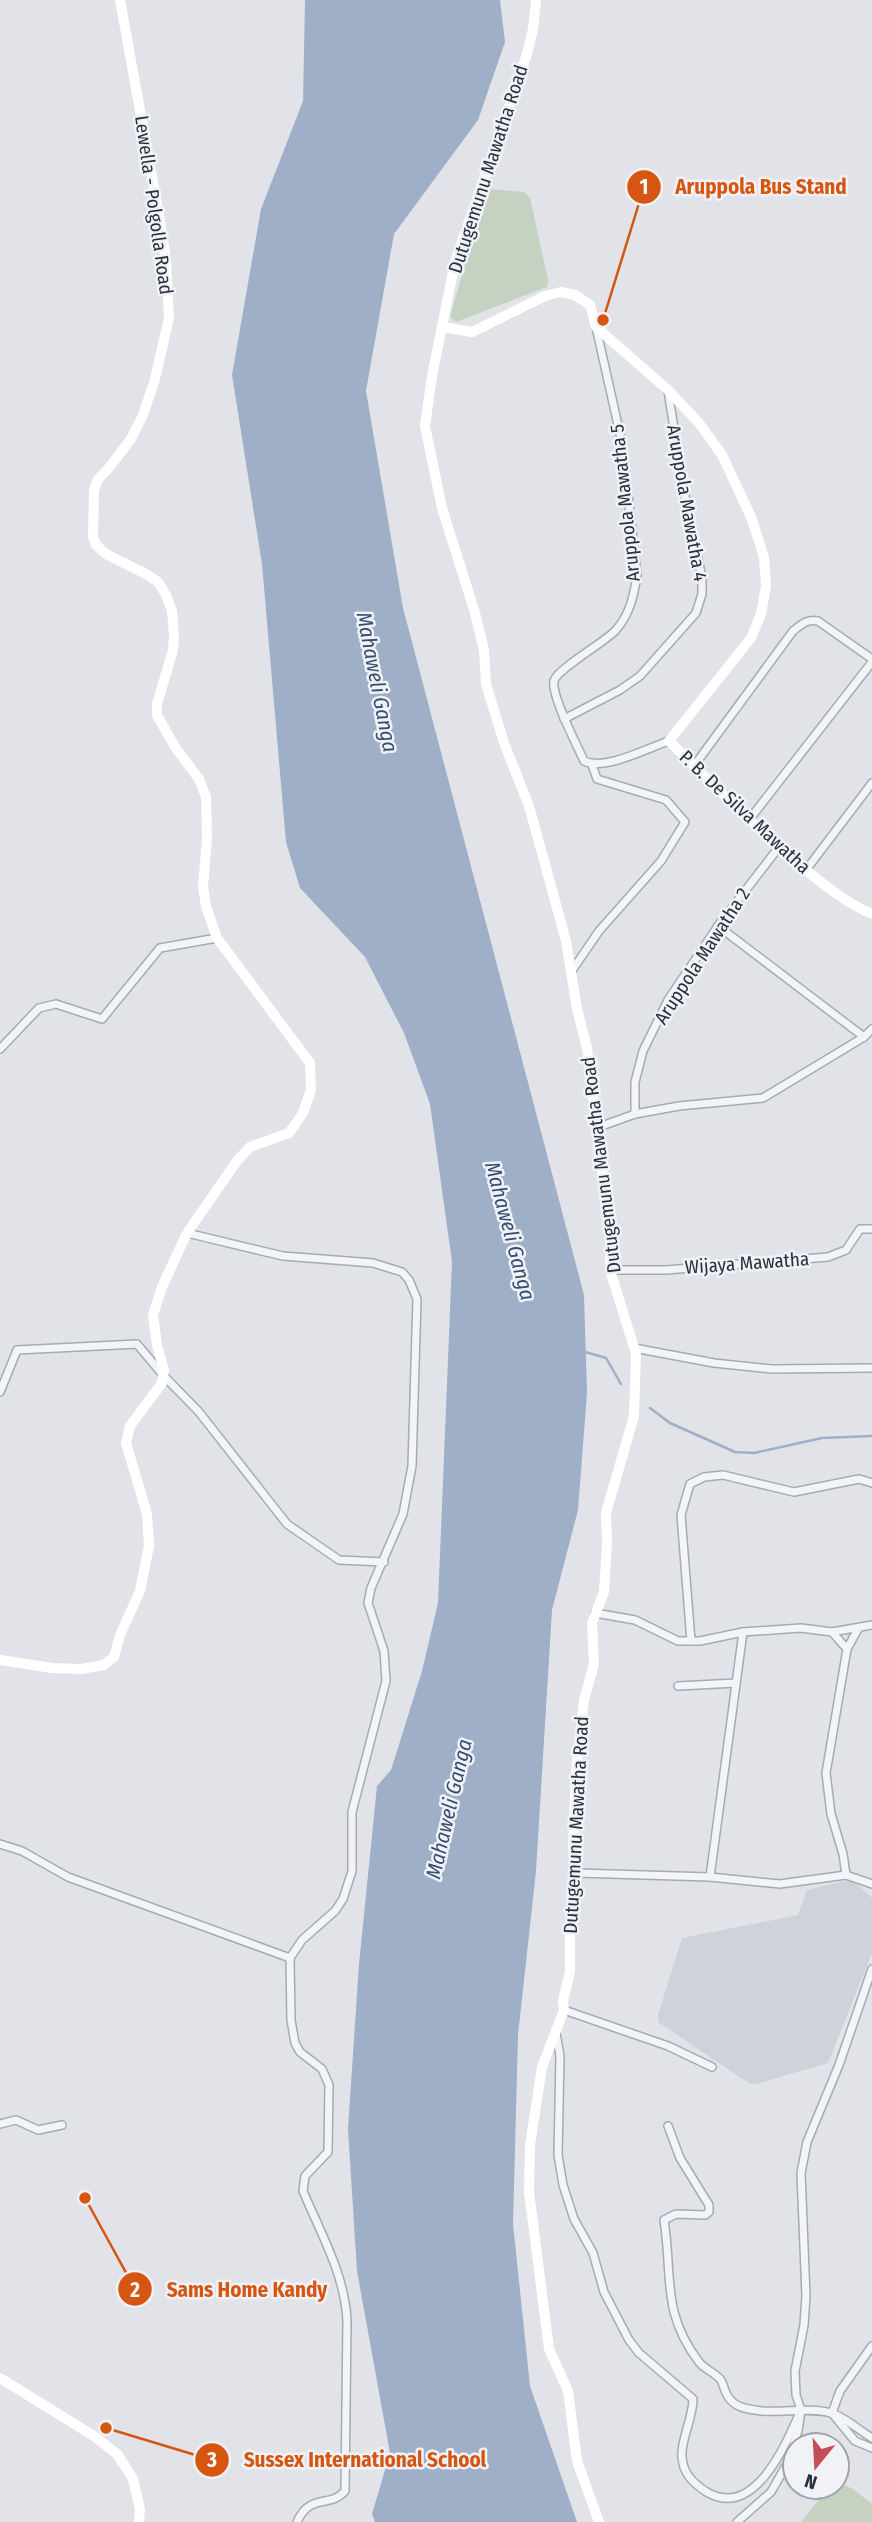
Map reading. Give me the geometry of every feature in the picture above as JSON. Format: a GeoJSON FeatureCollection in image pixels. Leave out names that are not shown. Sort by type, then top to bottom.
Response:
{"type":"FeatureCollection","features":[{"type":"Feature","properties":{"kind":"street","name":"Lewella - Polgolla Road"},"geometry":{"type":"LineString","coordinates":[[120,0],[166,260],[169,318],[154,383],[142,417],[131,439],[98,479],[94,490],[93,537],[96,545],[106,554],[158,582],[172,611],[173,650],[157,705],[157,715],[175,747],[199,779],[206,797],[207,838],[203,887],[206,906],[217,938],[310,1063],[311,1090],[303,1113],[289,1133],[250,1147],[237,1161],[187,1233],[162,1287],[153,1315],[163,1375]]}},
{"type":"Feature","properties":{"kind":"street","name":"Dutugemunu Mawatha Road"},"geometry":{"type":"LineString","coordinates":[[536,0],[527,54],[455,262],[425,426],[436,485],[484,650],[488,692],[504,743],[529,806],[566,941],[587,1048],[610,1233],[610,1270],[636,1354],[634,1416],[606,1513],[604,1592],[592,1623],[594,1664],[584,1700],[576,1769],[573,1851],[577,1873],[570,1924],[570,1971],[563,2001],[564,2010],[542,2067],[530,2145],[529,2192],[549,2349],[568,2391],[578,2461],[599,2522]]}},
{"type":"Feature","properties":{"kind":"street","name":"P. B. De Silva Mawatha"},"geometry":{"type":"LineString","coordinates":[[443,327],[472,332],[545,296],[561,292],[575,295],[590,305],[596,327],[668,390],[699,424],[722,455],[751,517],[764,557],[766,586],[761,614],[751,638],[669,741],[779,847],[836,894],[872,914]]}},
{"type":"Feature","properties":{"kind":"street","name":"Aruppola Mawatha 5"},"geometry":{"type":"LineString","coordinates":[[570,972],[598,931],[661,861],[685,822],[666,800],[597,779],[592,765],[584,761],[564,719],[554,683],[558,673],[603,643],[617,628],[634,596],[637,575],[622,443],[596,327]]}},
{"type":"Feature","properties":{"kind":"street","name":"Aruppola Mawatha 4"},"geometry":{"type":"LineString","coordinates":[[564,719],[620,690],[640,676],[696,613],[702,594],[702,578],[686,502],[668,390]]}},
{"type":"Feature","properties":{"kind":"street"},"geometry":{"type":"LineString","coordinates":[[694,766],[793,631],[804,622],[818,621],[872,660],[749,820]]}},
{"type":"Feature","properties":{"kind":"street"},"geometry":{"type":"LineString","coordinates":[[592,765],[669,741]]}},
{"type":"Feature","properties":{"kind":"street"},"geometry":{"type":"LineString","coordinates":[[806,870],[872,783]]}},
{"type":"Feature","properties":{"kind":"street","name":"Aruppola Mawatha 2"},"geometry":{"type":"LineString","coordinates":[[635,1114],[635,1083],[643,1051],[668,1000],[718,926],[779,847]]}},
{"type":"Feature","properties":{"kind":"street"},"geometry":{"type":"LineString","coordinates":[[718,926],[864,1037]]}},
{"type":"Feature","properties":{"kind":"street"},"geometry":{"type":"LineString","coordinates":[[0,1049],[39,1008],[56,1004],[102,1019],[160,948],[217,938]]}},
{"type":"Feature","properties":{"kind":"street"},"geometry":{"type":"LineString","coordinates":[[596,1128],[635,1114],[679,1106],[763,1098],[864,1037],[872,1029]]}},
{"type":"Feature","properties":{"kind":"street","name":"Wijaya Mawatha"},"geometry":{"type":"LineString","coordinates":[[610,1270],[666,1270],[828,1257],[846,1250],[860,1229],[872,1228]]}},
{"type":"Feature","properties":{"kind":"street"},"geometry":{"type":"LineString","coordinates":[[187,1233],[283,1256],[373,1263],[402,1272],[409,1280],[417,1299],[412,1466],[403,1514],[371,1588],[368,1603],[384,1651],[386,1681],[352,1812],[352,1871],[343,1899],[335,1911],[302,1940],[290,1958],[291,2020],[295,2043],[300,2052],[322,2069],[329,2085],[330,2096],[328,2152],[305,2176],[303,2192],[341,2279],[346,2299],[347,2321],[345,2491],[340,2496],[312,2504],[303,2510],[297,2522]]}},
{"type":"Feature","properties":{"kind":"street"},"geometry":{"type":"LineString","coordinates":[[0,1392],[17,1350],[137,1344],[199,1412],[287,1524],[339,1560],[384,1562]]}},
{"type":"Feature","properties":{"kind":"street"},"geometry":{"type":"LineString","coordinates":[[634,1348],[714,1363],[772,1369],[872,1368]]}},
{"type":"Feature","properties":{"kind":"street"},"geometry":{"type":"LineString","coordinates":[[0,1660],[52,1668],[81,1669],[104,1665],[114,1657],[120,1635],[140,1591],[149,1546],[147,1514],[126,1443],[130,1426],[162,1383],[163,1375]]}},
{"type":"Feature","properties":{"kind":"street"},"geometry":{"type":"LineString","coordinates":[[691,1641],[681,1515],[690,1484],[704,1477],[723,1475],[794,1492],[859,1479],[872,1483]]}},
{"type":"Feature","properties":{"kind":"street"},"geometry":{"type":"LineString","coordinates":[[595,1613],[635,1620],[678,1641],[743,1632],[801,1628],[832,1632],[872,1625]]}},
{"type":"Feature","properties":{"kind":"street"},"geometry":{"type":"LineString","coordinates":[[846,1875],[844,1854],[831,1814],[826,1773],[847,1649],[858,1629]]}},
{"type":"Feature","properties":{"kind":"street"},"geometry":{"type":"LineString","coordinates":[[710,1877],[743,1632]]}},
{"type":"Feature","properties":{"kind":"street"},"geometry":{"type":"LineString","coordinates":[[832,1632],[847,1649]]}},
{"type":"Feature","properties":{"kind":"street"},"geometry":{"type":"LineString","coordinates":[[678,1686],[736,1683]]}},
{"type":"Feature","properties":{"kind":"street"},"geometry":{"type":"LineString","coordinates":[[0,1844],[22,1851],[68,1877],[290,1958]]}},
{"type":"Feature","properties":{"kind":"street"},"geometry":{"type":"LineString","coordinates":[[577,1873],[710,1877],[780,1884],[846,1875],[872,1884]]}},
{"type":"Feature","properties":{"kind":"street"},"geometry":{"type":"LineString","coordinates":[[737,2522],[771,2492],[798,2431],[801,2410],[796,2395],[795,2371],[804,2325],[806,2296],[801,2173],[807,2142],[839,2065],[872,1969]]}},
{"type":"Feature","properties":{"kind":"street"},"geometry":{"type":"LineString","coordinates":[[564,2010],[668,2046],[712,2067]]}},
{"type":"Feature","properties":{"kind":"street"},"geometry":{"type":"LineString","coordinates":[[555,2029],[560,2056],[558,2155],[563,2185],[574,2219],[593,2253],[604,2291],[629,2340],[639,2353],[693,2399],[693,2412],[681,2456],[690,2480],[712,2496],[730,2499],[740,2497],[766,2478],[801,2410]]}},
{"type":"Feature","properties":{"kind":"street"},"geometry":{"type":"LineString","coordinates":[[0,2124],[16,2120],[38,2130],[62,2125]]}},
{"type":"Feature","properties":{"kind":"street"},"geometry":{"type":"LineString","coordinates":[[668,2126],[680,2158],[709,2205],[709,2212],[705,2216],[676,2214],[664,2220],[669,2255],[668,2289],[673,2314],[682,2337],[701,2365],[720,2379],[730,2402],[737,2407],[763,2411],[801,2410],[832,2413],[872,2438]]}},
{"type":"Feature","properties":{"kind":"street"},"geometry":{"type":"LineString","coordinates":[[832,2413],[840,2391],[872,2346]]}},
{"type":"Feature","properties":{"kind":"street"},"geometry":{"type":"LineString","coordinates":[[0,2378],[94,2436],[118,2455],[133,2479],[140,2509],[139,2522]]}},
{"type":"Feature","properties":{"kind":"street"},"geometry":{"type":"LineString","coordinates":[[832,2413],[855,2441],[872,2448]]}},
{"type":"Feature","properties":{"kind":"shaded area"},"geometry":{"type":"Polygon","coordinates":[[[849,1880],[855,1882],[872,1898],[872,1953],[828,2063],[750,2084],[658,2022],[682,1938],[798,1915],[807,1890],[849,1880]]]}},
{"type":"Feature","properties":{"kind":"green space"},"geometry":{"type":"Polygon","coordinates":[[[490,189],[524,192],[530,198],[548,280],[547,287],[456,322],[450,317],[485,194],[490,189]]]}},
{"type":"Feature","properties":{"kind":"green space"},"geometry":{"type":"Polygon","coordinates":[[[851,2488],[872,2504],[872,2522],[801,2522],[818,2501],[851,2501],[851,2488]]]}},
{"type":"Feature","properties":{"kind":"water","name":"Mahaweli Ganga"},"geometry":{"type":"Polygon","coordinates":[[[305,0],[500,0],[505,42],[478,120],[394,234],[366,391],[403,608],[584,1295],[587,1393],[578,1510],[552,1610],[536,1871],[518,2035],[513,2224],[530,2386],[577,2522],[375,2522],[372,2514],[390,2453],[357,2271],[348,2129],[359,1964],[377,1786],[391,1770],[422,1671],[438,1603],[452,1262],[430,1104],[404,1033],[365,957],[300,888],[286,842],[262,564],[232,375],[261,209],[303,101],[305,0]]]}},
{"type":"Feature","properties":{"kind":"waterway"},"geometry":{"type":"LineString","coordinates":[[585,1352],[606,1358],[621,1384]]}},
{"type":"Feature","properties":{"kind":"waterway"},"geometry":{"type":"LineString","coordinates":[[650,1408],[670,1423],[735,1452],[754,1453],[822,1438],[872,1436]]}},
{"type":"Feature","properties":{"kind":"place","name":"Aruppola Bus Stand"},"geometry":{"type":"Point","coordinates":[603,320]}},
{"type":"Feature","properties":{"kind":"place","name":"Sams Home Kandy"},"geometry":{"type":"Point","coordinates":[85,2198]}},
{"type":"Feature","properties":{"kind":"place","name":"Sussex International School"},"geometry":{"type":"Point","coordinates":[106,2428]}}]}
